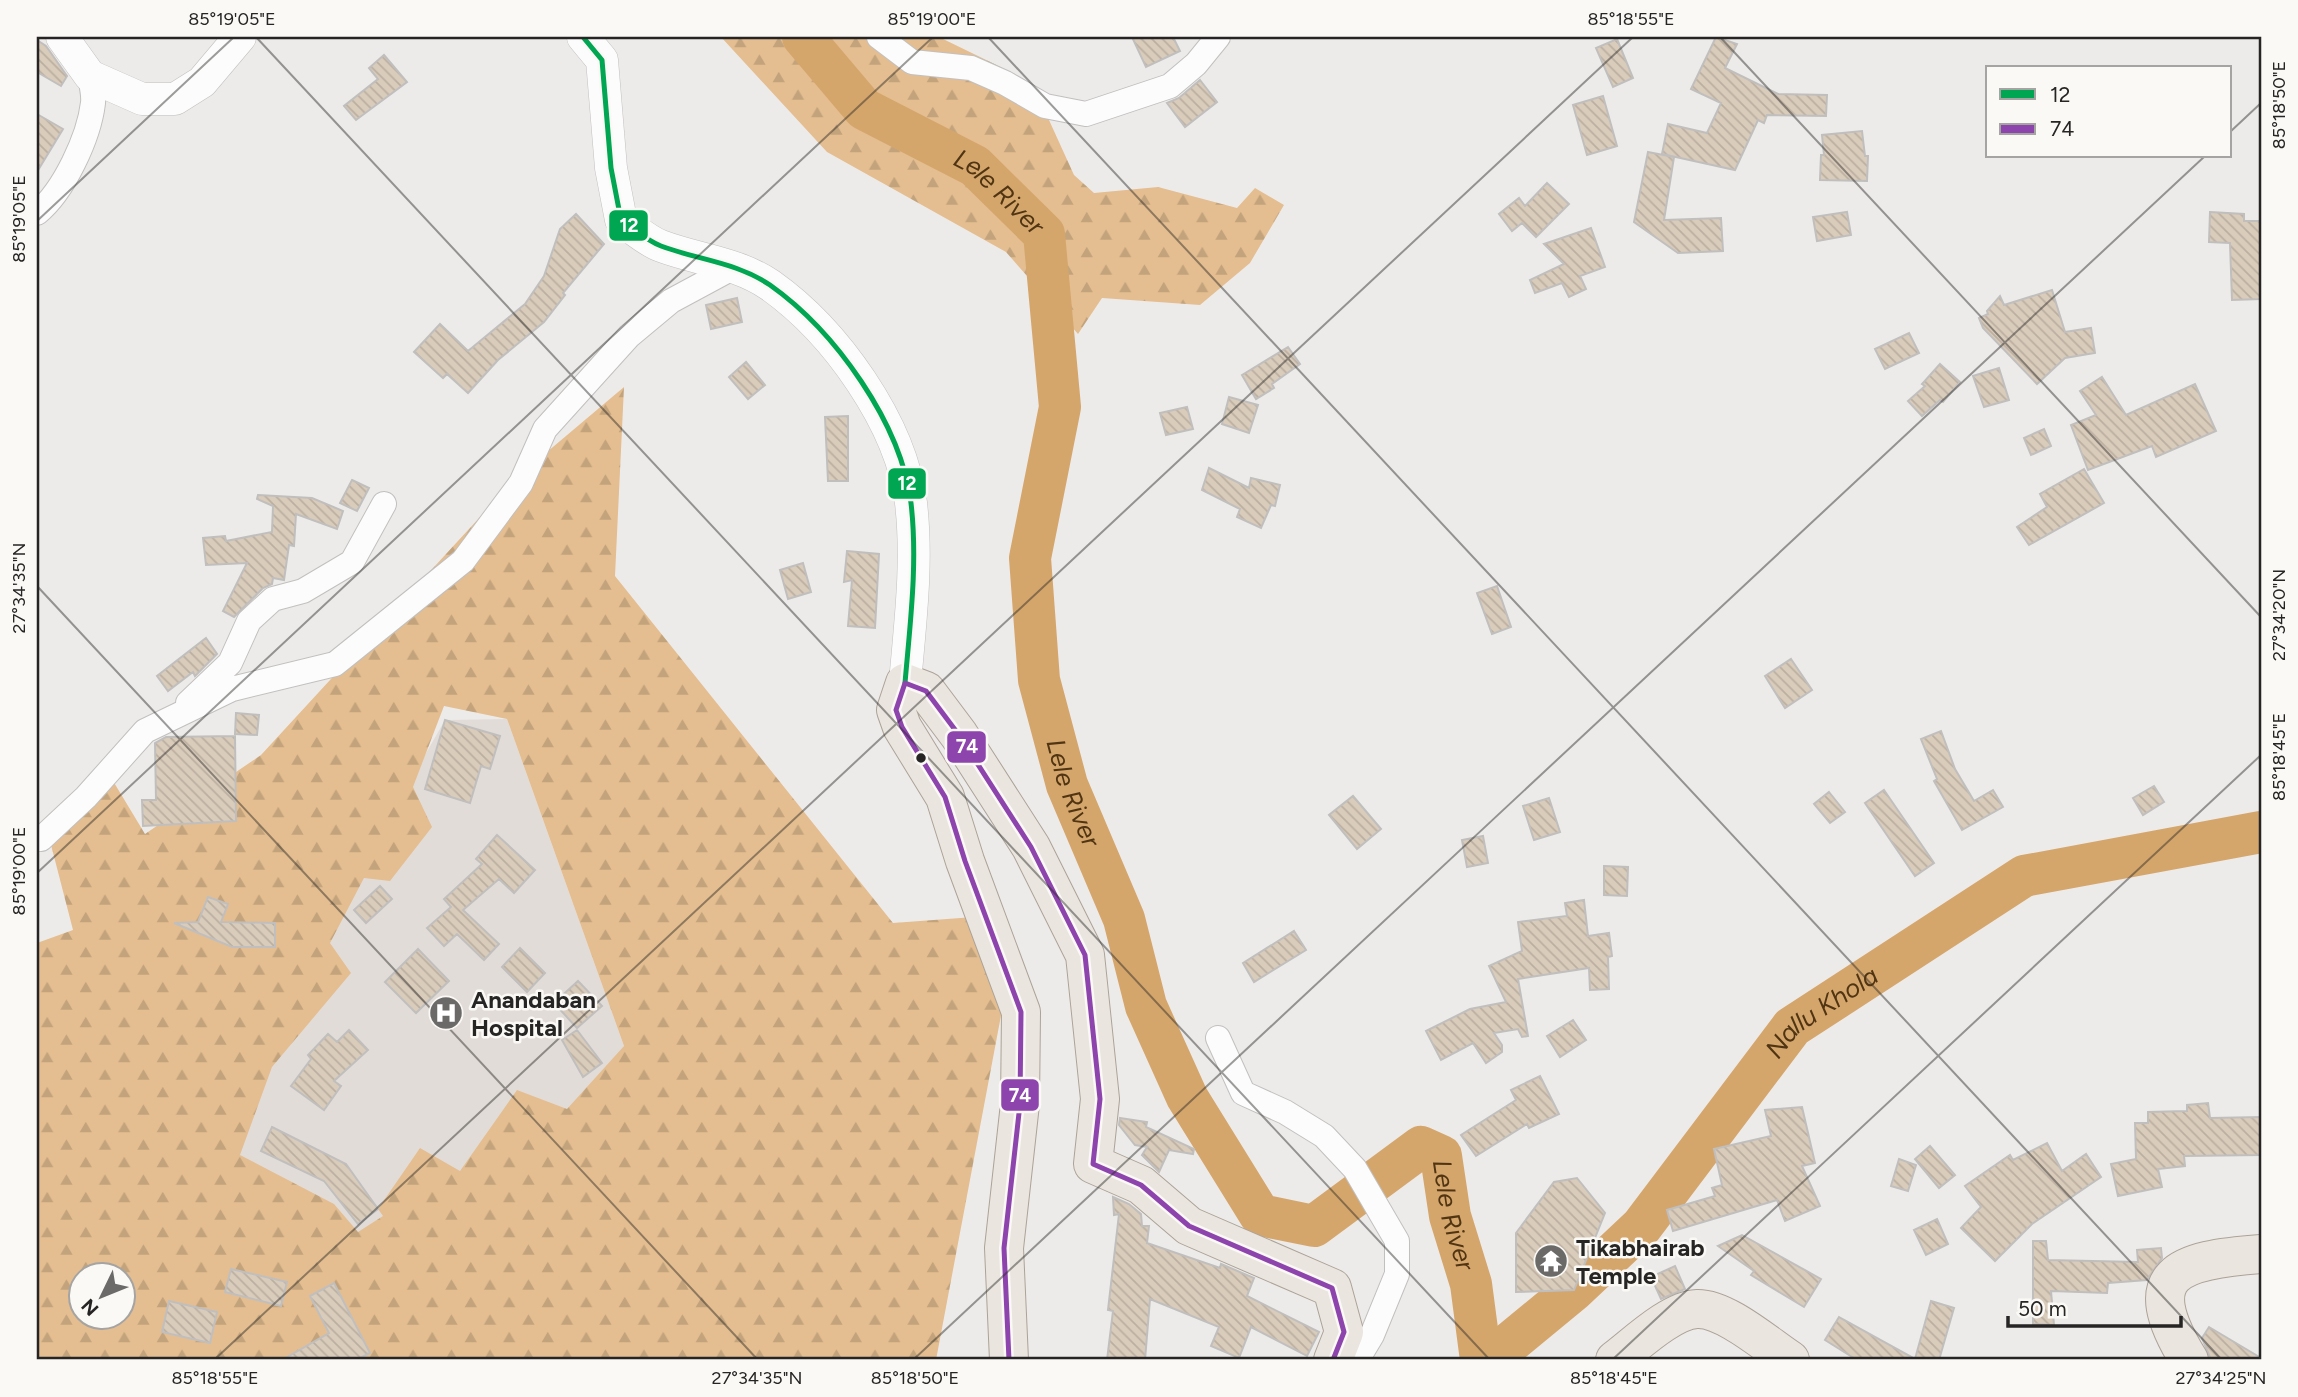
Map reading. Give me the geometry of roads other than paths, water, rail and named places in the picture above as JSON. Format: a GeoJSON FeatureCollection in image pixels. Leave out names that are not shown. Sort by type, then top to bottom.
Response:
{"type":"FeatureCollection","features":[{"type":"Feature","properties":{"kind":"main road"},"geometry":{"type":"LineString","coordinates":[[1009,1360],[1004,1248],[1020,1104],[1021,1012],[964,861],[945,797],[902,727],[896,710],[905,683],[926,691],[959,735],[1031,847],[1085,955],[1100,1099],[1093,1164],[1141,1185],[1189,1226],[1332,1288],[1344,1332],[1333,1360]]}},
{"type":"Feature","properties":{"kind":"main road"},"geometry":{"type":"LineString","coordinates":[[2189,1360],[2164,1307],[2164,1292],[2171,1278],[2190,1264],[2261,1254]]}},
{"type":"Feature","properties":{"kind":"main road"},"geometry":{"type":"LineString","coordinates":[[1615,1360],[1659,1327],[1679,1315],[1697,1309],[1737,1324],[1790,1360]]}},
{"type":"Feature","properties":{"kind":"street"},"geometry":{"type":"LineString","coordinates":[[37,213],[47,205],[81,147],[94,101],[90,76],[62,37]]}},
{"type":"Feature","properties":{"kind":"street"},"geometry":{"type":"LineString","coordinates":[[90,76],[142,99],[175,99],[202,82],[240,37]]}},
{"type":"Feature","properties":{"kind":"street"},"geometry":{"type":"LineString","coordinates":[[583,37],[602,60],[611,168],[621,220],[658,245],[736,266],[770,285],[828,338],[857,375],[899,453],[911,502],[914,573],[905,683]]}},
{"type":"Feature","properties":{"kind":"street"},"geometry":{"type":"LineString","coordinates":[[879,37],[912,62],[971,68],[1005,83],[1045,106],[1086,114],[1170,86],[1196,64],[1218,37]]}},
{"type":"Feature","properties":{"kind":"street"},"geometry":{"type":"LineString","coordinates":[[37,838],[41,839],[86,797],[145,731],[232,689],[335,664],[463,561],[521,483],[545,429],[629,336],[671,302],[736,266]]}},
{"type":"Feature","properties":{"kind":"street"},"geometry":{"type":"LineString","coordinates":[[173,718],[230,663],[249,621],[274,599],[303,591],[352,562],[384,504]]}},
{"type":"Feature","properties":{"kind":"street"},"geometry":{"type":"LineString","coordinates":[[1218,1038],[1243,1093],[1285,1112],[1324,1136],[1355,1169],[1397,1241],[1397,1274],[1373,1335],[1357,1360]]}},
{"type":"Feature","properties":{"kind":"waterway","name":"Lele River"},"geometry":{"type":"LineString","coordinates":[[803,37],[864,109],[975,166],[1044,234],[1060,407],[1030,558],[1039,680],[1067,785],[1124,919],[1146,1006],[1187,1097],[1260,1215],[1314,1226],[1421,1147],[1441,1156],[1450,1216],[1471,1284],[1481,1360]]}},
{"type":"Feature","properties":{"kind":"waterway","name":"Nallu Khola"},"geometry":{"type":"LineString","coordinates":[[1489,1360],[1574,1290],[1642,1226],[1792,1027],[2024,876],[2261,832]]}},
{"type":"Feature","properties":{"kind":"place","name":"Anandaban Hospital"},"geometry":{"type":"Point","coordinates":[446,1013]}},
{"type":"Feature","properties":{"kind":"place","name":"Tikabhairab Temple"},"geometry":{"type":"Point","coordinates":[1551,1261]}}]}
